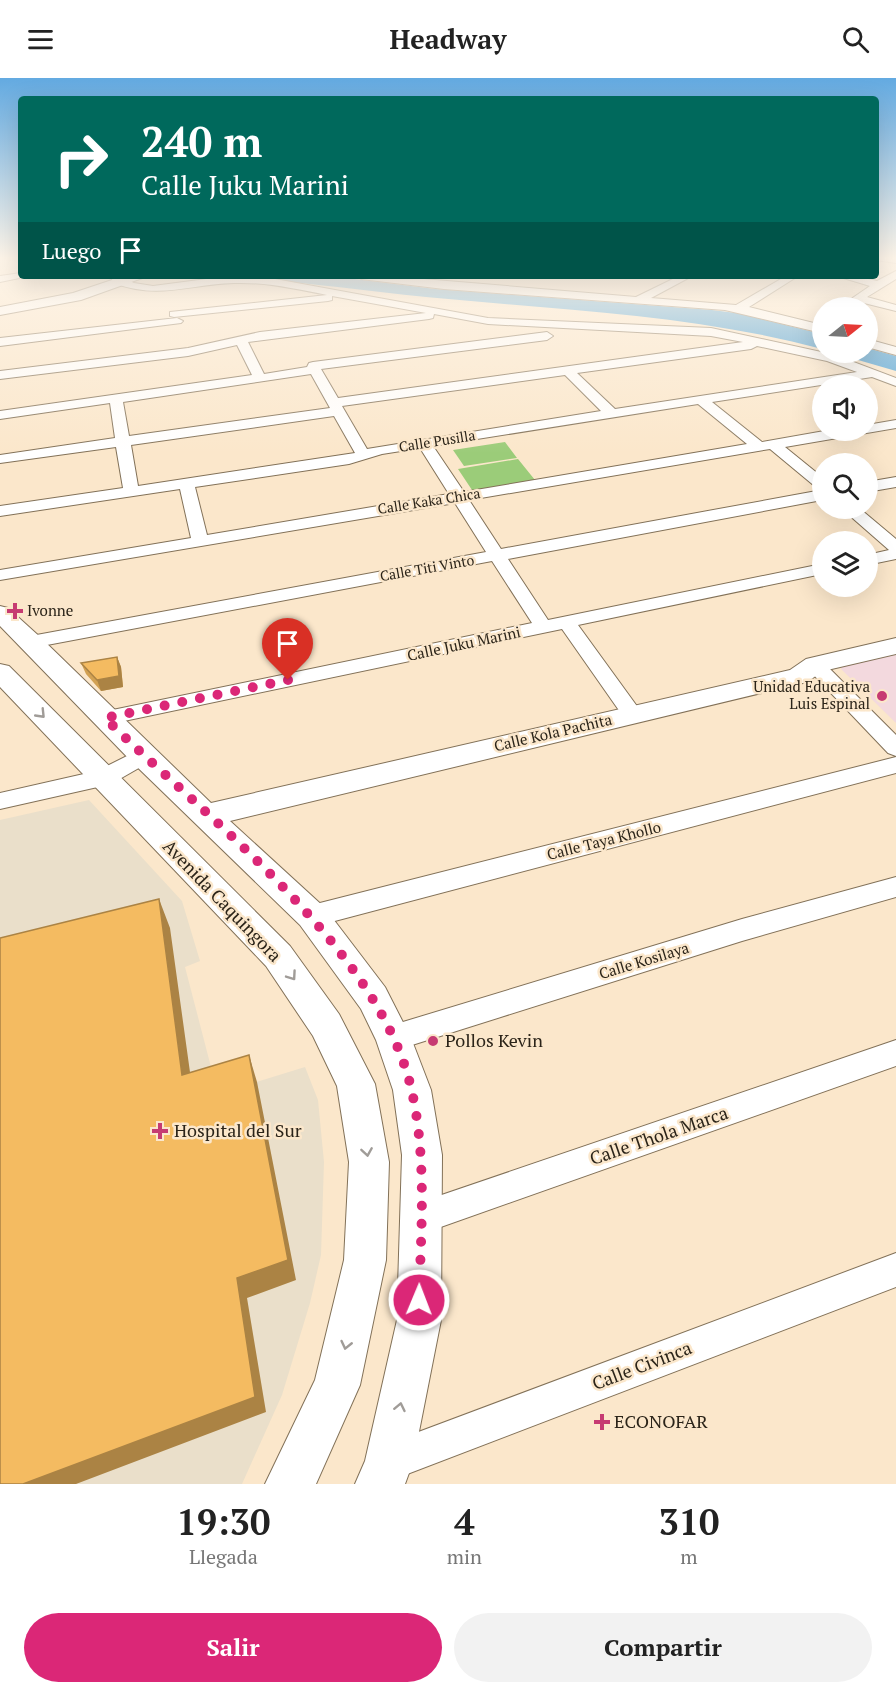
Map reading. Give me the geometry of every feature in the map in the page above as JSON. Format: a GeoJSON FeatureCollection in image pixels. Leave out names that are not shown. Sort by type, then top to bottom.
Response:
{"type":"FeatureCollection","features":[{"type":"Feature","properties":{"kind":"street"},"geometry":{"type":"LineString","coordinates":[[0,342],[142,323]]}},
{"type":"Feature","properties":{"kind":"street"},"geometry":{"type":"LineString","coordinates":[[178,323],[186,343]]}},
{"type":"Feature","properties":{"kind":"street"},"geometry":{"type":"LineString","coordinates":[[0,375],[69,377],[186,343],[241,340],[370,323]]}},
{"type":"Feature","properties":{"kind":"street"},"geometry":{"type":"LineString","coordinates":[[505,323],[688,330],[764,343],[831,358],[896,382]]}},
{"type":"Feature","properties":{"kind":"street"},"geometry":{"type":"LineString","coordinates":[[0,415],[553,335],[568,332],[577,327]]}},
{"type":"Feature","properties":{"kind":"street"},"geometry":{"type":"LineString","coordinates":[[241,340],[260,379]]}},
{"type":"Feature","properties":{"kind":"street"},"geometry":{"type":"LineString","coordinates":[[0,459],[124,442],[567,370],[764,343]]}},
{"type":"Feature","properties":{"kind":"street"},"geometry":{"type":"LineString","coordinates":[[878,346],[896,351]]}},
{"type":"Feature","properties":{"kind":"street"},"geometry":{"type":"LineString","coordinates":[[315,368],[364,456]]}},
{"type":"Feature","properties":{"kind":"street"},"geometry":{"type":"LineString","coordinates":[[567,370],[612,414]]}},
{"type":"Feature","properties":{"kind":"street","name":"Calle Pusilla"},"geometry":{"type":"LineString","coordinates":[[0,511],[364,456],[379,450],[875,373]]}},
{"type":"Feature","properties":{"kind":"street"},"geometry":{"type":"LineString","coordinates":[[69,377],[72,406]]}},
{"type":"Feature","properties":{"kind":"street"},"geometry":{"type":"LineString","coordinates":[[116,400],[131,491]]}},
{"type":"Feature","properties":{"kind":"street"},"geometry":{"type":"LineString","coordinates":[[701,400],[812,478]]}},
{"type":"Feature","properties":{"kind":"street"},"geometry":{"type":"LineString","coordinates":[[878,427],[896,424]]}},
{"type":"Feature","properties":{"kind":"street","name":"Calle Kaka Chica"},"geometry":{"type":"LineString","coordinates":[[0,575],[200,539],[812,438]]}},
{"type":"Feature","properties":{"kind":"street"},"geometry":{"type":"LineString","coordinates":[[424,443],[544,628]]}},
{"type":"Feature","properties":{"kind":"street"},"geometry":{"type":"LineString","coordinates":[[878,485],[896,482]]}},
{"type":"Feature","properties":{"kind":"street"},"geometry":{"type":"LineString","coordinates":[[186,483],[200,539]]}},
{"type":"Feature","properties":{"kind":"street","name":"Calle Titi Vinto"},"geometry":{"type":"LineString","coordinates":[[32,642],[812,497]]}},
{"type":"Feature","properties":{"kind":"street"},"geometry":{"type":"LineString","coordinates":[[862,519],[896,548]]}},
{"type":"Feature","properties":{"kind":"street"},"geometry":{"type":"LineString","coordinates":[[878,558],[896,554]]}},
{"type":"Feature","properties":{"kind":"street","name":"Calle Juku Marini"},"geometry":{"type":"LineString","coordinates":[[105,718],[812,571]]}},
{"type":"Feature","properties":{"kind":"street"},"geometry":{"type":"LineString","coordinates":[[0,613],[32,642],[144,756],[312,916],[373,999],[393,1038],[412,1090],[422,1155],[421,1218],[418,1320],[385,1473]]}},
{"type":"Feature","properties":{"kind":"street"},"geometry":{"type":"LineString","coordinates":[[567,623],[632,714]]}},
{"type":"Feature","properties":{"kind":"street","name":"Calle Kola Pachita"},"geometry":{"type":"LineString","coordinates":[[207,815],[798,676],[815,665],[896,646]]}},
{"type":"Feature","properties":{"kind":"street"},"geometry":{"type":"LineString","coordinates":[[815,665],[896,748]]}},
{"type":"Feature","properties":{"kind":"street","name":"Avenida Caquingora"},"geometry":{"type":"LineString","coordinates":[[0,672],[278,956],[326,1025],[356,1084],[369,1162],[365,1260],[337,1384],[290,1484]]}},
{"type":"Feature","properties":{"kind":"street"},"geometry":{"type":"LineString","coordinates":[[0,801],[104,778],[144,756]]}},
{"type":"Feature","properties":{"kind":"street","name":"Calle Taya Khollo"},"geometry":{"type":"LineString","coordinates":[[312,916],[896,765]]}},
{"type":"Feature","properties":{"kind":"street","name":"Calle Kosilaya"},"geometry":{"type":"LineString","coordinates":[[393,1038],[742,930],[896,887]]}},
{"type":"Feature","properties":{"kind":"street","name":"Calle Thola Marca"},"geometry":{"type":"LineString","coordinates":[[421,1218],[896,1053]]}},
{"type":"Feature","properties":{"kind":"street","name":"Calle Civinca"},"geometry":{"type":"LineString","coordinates":[[385,1473],[896,1270]]}},
{"type":"Feature","properties":{"kind":"shaded area","name":"Unidad Educativa Luis Espinal"},"geometry":{"type":"Polygon","coordinates":[[[896,653],[896,723],[841,669],[842,665],[896,653]]]}},
{"type":"Feature","properties":{"kind":"shaded area","name":"Hospital del Sur"},"geometry":{"type":"Polygon","coordinates":[[[89,800],[182,901],[200,961],[185,967],[218,1094],[305,1067],[318,1100],[324,1162],[321,1255],[310,1303],[282,1395],[242,1484],[0,1484],[0,820],[89,800]]]}},
{"type":"Feature","properties":{"kind":"green space"},"geometry":{"type":"Polygon","coordinates":[[[505,442],[517,458],[464,466],[453,450],[505,442]]]}},
{"type":"Feature","properties":{"kind":"green space"},"geometry":{"type":"Polygon","coordinates":[[[518,459],[539,485],[476,496],[458,469],[518,459]]]}},
{"type":"Feature","properties":{"kind":"water"},"geometry":{"type":"Polygon","coordinates":[[[686,323],[775,323],[812,332],[812,347],[773,337],[686,323]]]}},
{"type":"Feature","properties":{"kind":"water"},"geometry":{"type":"Polygon","coordinates":[[[878,351],[896,356],[896,371],[868,363],[878,363],[878,351]]]}},
{"type":"Feature","properties":{"kind":"building"},"geometry":{"type":"Polygon","coordinates":[[[117,657],[119,676],[97,680],[81,663],[117,657]]]}},
{"type":"Feature","properties":{"kind":"building","name":"Hospital del Sur"},"geometry":{"type":"Polygon","coordinates":[[[159,899],[182,1075],[249,1055],[288,1260],[237,1278],[255,1397],[23,1484],[0,1484],[0,938],[159,899]]]}},
{"type":"Feature","properties":{"kind":"place","name":"Ivonne"},"geometry":{"type":"Point","coordinates":[15,611]}},
{"type":"Feature","properties":{"kind":"place","name":"Unidad Educativa Luis Espinal"},"geometry":{"type":"Point","coordinates":[882,696]}},
{"type":"Feature","properties":{"kind":"place","name":"Pollos Kevin"},"geometry":{"type":"Point","coordinates":[433,1041]}},
{"type":"Feature","properties":{"kind":"place","name":"Hospital del Sur"},"geometry":{"type":"Point","coordinates":[160,1131]}},
{"type":"Feature","properties":{"kind":"place","name":"ECONOFAR"},"geometry":{"type":"Point","coordinates":[602,1422]}},
{"type":"Feature","properties":{"kind":"route"},"geometry":{"type":"LineString","coordinates":[[288,680],[105,718],[312,916],[373,999],[393,1038],[412,1090],[422,1155],[419,1300]]}}]}
